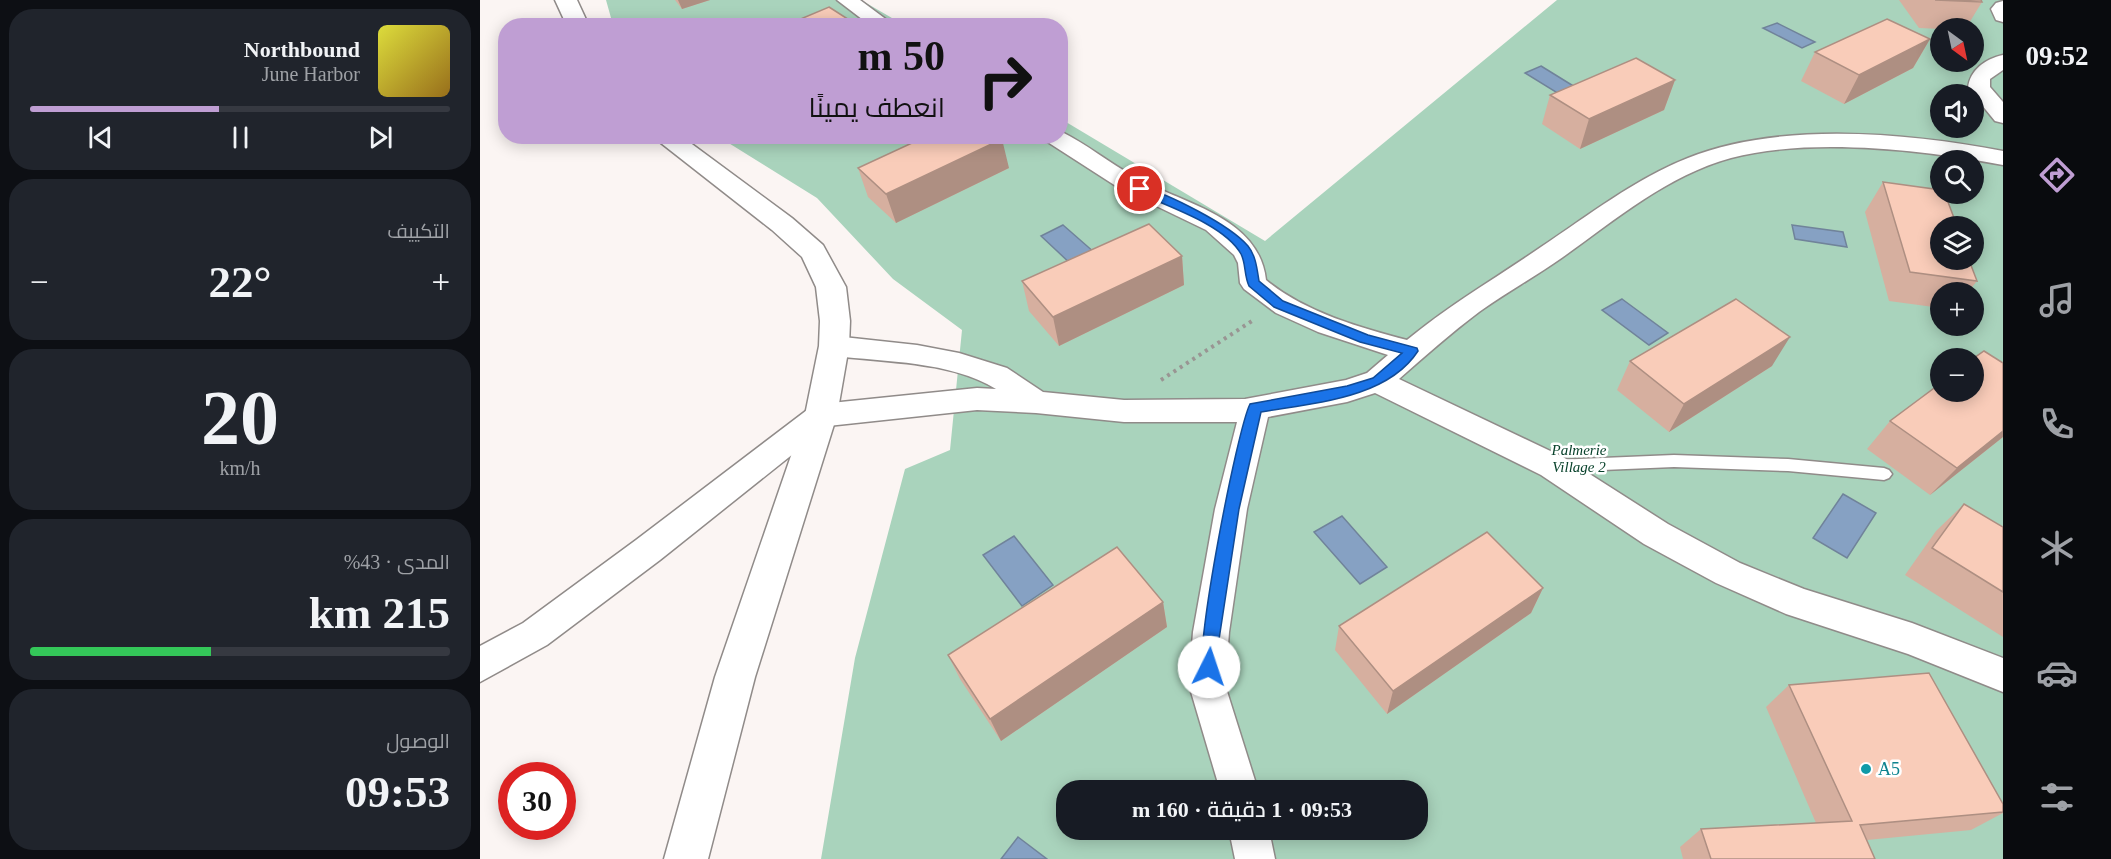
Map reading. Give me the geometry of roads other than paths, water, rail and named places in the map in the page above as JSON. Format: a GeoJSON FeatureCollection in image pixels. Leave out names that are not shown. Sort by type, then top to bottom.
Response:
{"type":"FeatureCollection","features":[{"type":"Feature","properties":{"kind":"street"},"geometry":{"type":"LineString","coordinates":[[566,0],[574,18]]}},
{"type":"Feature","properties":{"kind":"street"},"geometry":{"type":"LineString","coordinates":[[847,0],[873,18]]}},
{"type":"Feature","properties":{"kind":"street"},"geometry":{"type":"LineString","coordinates":[[2003,7],[2001,9],[2003,16]]}},
{"type":"Feature","properties":{"kind":"street"},"geometry":{"type":"LineString","coordinates":[[2003,61],[1980,76],[1979,87],[2003,116]]}},
{"type":"Feature","properties":{"kind":"street"},"geometry":{"type":"LineString","coordinates":[[480,665],[535,634],[648,550],[821,415],[954,400],[1036,402],[1183,412],[1255,408],[1347,391],[1377,381],[1472,304],[1547,255],[1624,200],[1683,168],[1721,154],[1761,145],[1809,142],[1905,143],[2003,158]]}},
{"type":"Feature","properties":{"kind":"street"},"geometry":{"type":"LineString","coordinates":[[675,144],[773,217],[813,252],[831,287],[835,321],[834,346],[821,415],[735,677],[686,859]]}},
{"type":"Feature","properties":{"kind":"street"},"geometry":{"type":"LineString","coordinates":[[1066,144],[1127,183],[1215,224],[1244,250],[1251,263],[1253,283],[1278,304],[1365,338],[1412,351]]}},
{"type":"Feature","properties":{"kind":"street"},"geometry":{"type":"LineString","coordinates":[[834,346],[899,353],[958,364],[996,376],[1036,402]]}},
{"type":"Feature","properties":{"kind":"street"},"geometry":{"type":"LineString","coordinates":[[1377,381],[1552,466],[1656,534],[1728,573],[1798,603],[1922,643],[2003,675]]}},
{"type":"Feature","properties":{"kind":"street"},"geometry":{"type":"LineString","coordinates":[[1236,780],[1207,684],[1211,632],[1230,520],[1255,408]]}},
{"type":"Feature","properties":{"kind":"street"},"geometry":{"type":"LineString","coordinates":[[1251,840],[1255,859]]}},
{"type":"Feature","properties":{"kind":"lane"},"geometry":{"type":"LineString","coordinates":[[1552,466],[1674,461],[1788,465],[1884,474]]}},
{"type":"Feature","properties":{"kind":"water"},"geometry":{"type":"Polygon","coordinates":[[[1777,23],[1815,42],[1802,48],[1763,28],[1777,23]]]}},
{"type":"Feature","properties":{"kind":"water"},"geometry":{"type":"Polygon","coordinates":[[[1541,66],[1575,87],[1559,94],[1525,73],[1541,66]]]}},
{"type":"Feature","properties":{"kind":"water"},"geometry":{"type":"Polygon","coordinates":[[[1063,225],[1095,253],[1072,265],[1041,236],[1063,225]]]}},
{"type":"Feature","properties":{"kind":"water"},"geometry":{"type":"Polygon","coordinates":[[[1792,225],[1843,232],[1847,247],[1795,239],[1792,225]]]}},
{"type":"Feature","properties":{"kind":"water"},"geometry":{"type":"Polygon","coordinates":[[[1622,299],[1668,333],[1649,345],[1602,310],[1622,299]]]}},
{"type":"Feature","properties":{"kind":"water"},"geometry":{"type":"Polygon","coordinates":[[[1843,494],[1876,513],[1847,558],[1813,538],[1843,494]]]}},
{"type":"Feature","properties":{"kind":"water"},"geometry":{"type":"Polygon","coordinates":[[[1342,516],[1387,567],[1360,584],[1314,532],[1342,516]]]}},
{"type":"Feature","properties":{"kind":"water"},"geometry":{"type":"Polygon","coordinates":[[[1014,536],[1053,585],[1022,606],[983,555],[1014,536]]]}},
{"type":"Feature","properties":{"kind":"water"},"geometry":{"type":"Polygon","coordinates":[[[1018,837],[1047,859],[1001,859],[1018,837]]]}},
{"type":"Feature","properties":{"kind":"place","name":"A5"},"geometry":{"type":"Point","coordinates":[1866,769]}},
{"type":"Feature","properties":{"kind":"park label","name":"Palmerie Village 2"},"geometry":{"type":"Point","coordinates":[1579,458]}}]}
